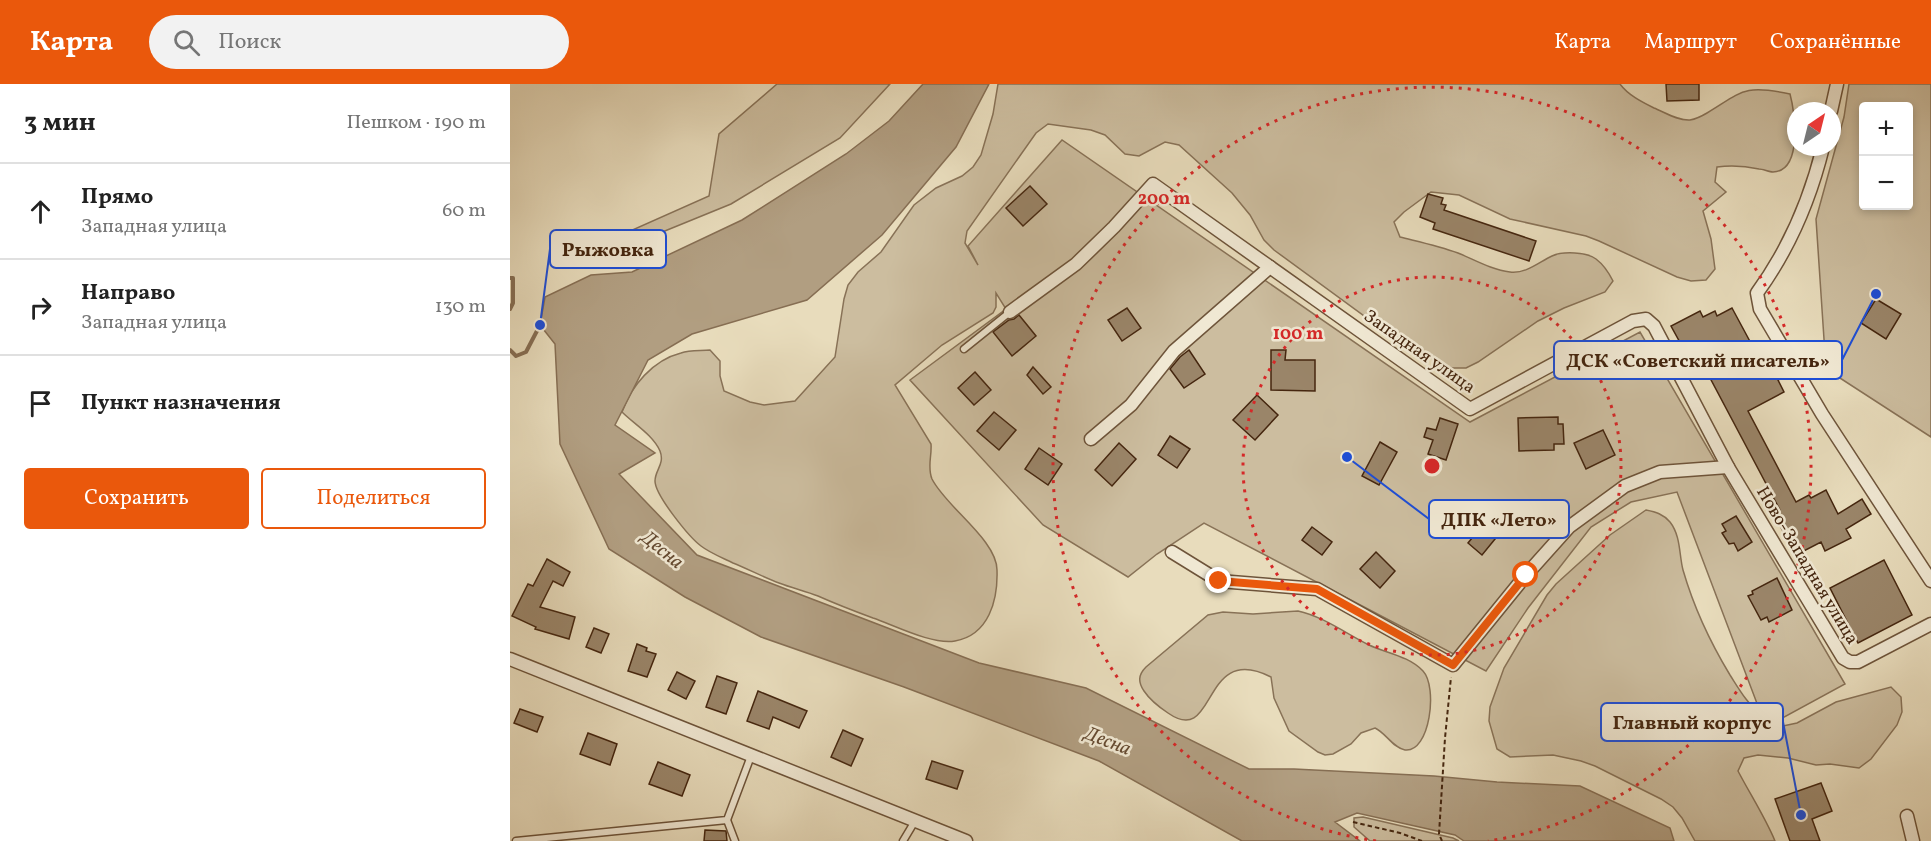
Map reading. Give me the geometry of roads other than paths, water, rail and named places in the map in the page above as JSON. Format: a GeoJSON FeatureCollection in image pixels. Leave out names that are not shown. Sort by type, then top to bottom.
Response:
{"type":"FeatureCollection","features":[{"type":"Feature","properties":{"kind":"street"},"geometry":{"type":"LineString","coordinates":[[1834,102],[1838,84]]}},
{"type":"Feature","properties":{"kind":"street"},"geometry":{"type":"LineString","coordinates":[[1821,156],[1816,176],[1789,242],[1776,267],[1757,293],[1760,309],[1822,414],[1931,581]]}},
{"type":"Feature","properties":{"kind":"street","name":"Западная улица"},"geometry":{"type":"LineString","coordinates":[[1010,312],[1076,264],[1153,184],[1470,409],[1633,321],[1646,319],[1654,326],[1728,467]]}},
{"type":"Feature","properties":{"kind":"street"},"geometry":{"type":"LineString","coordinates":[[1091,439],[1131,405],[1174,351],[1270,267]]}},
{"type":"Feature","properties":{"kind":"street"},"geometry":{"type":"LineString","coordinates":[[1172,552],[1219,581],[1317,589],[1453,665],[1526,575],[1569,527],[1626,486],[1660,472],[1728,467]]}},
{"type":"Feature","properties":{"kind":"street","name":"Ново-Западная улица"},"geometry":{"type":"LineString","coordinates":[[1728,467],[1843,658],[1850,662],[1858,662],[1931,624]]}},
{"type":"Feature","properties":{"kind":"street"},"geometry":{"type":"LineString","coordinates":[[510,659],[966,841]]}},
{"type":"Feature","properties":{"kind":"street"},"geometry":{"type":"LineString","coordinates":[[1907,816],[1913,841]]}},
{"type":"Feature","properties":{"kind":"lane"},"geometry":{"type":"LineString","coordinates":[[964,349],[1010,312]]}},
{"type":"Feature","properties":{"kind":"lane"},"geometry":{"type":"LineString","coordinates":[[735,841],[727,820],[751,756]]}},
{"type":"Feature","properties":{"kind":"lane"},"geometry":{"type":"LineString","coordinates":[[516,841],[727,820]]}},
{"type":"Feature","properties":{"kind":"lane"},"geometry":{"type":"LineString","coordinates":[[903,841],[915,821]]}},
{"type":"Feature","properties":{"kind":"water","name":"Десна"},"geometry":{"type":"Polygon","coordinates":[[[923,84],[989,84],[956,147],[882,235],[807,300],[692,334],[648,360],[615,425],[655,453],[619,474],[697,555],[979,663],[1086,688],[1249,769],[1434,776],[1580,786],[1670,828],[1674,841],[1464,841],[1455,835],[1357,813],[1335,822],[1360,841],[1242,841],[1099,761],[904,687],[761,637],[685,597],[609,549],[560,444],[555,344],[540,325],[545,297],[591,275],[632,272],[742,220],[846,154],[889,121],[923,84]]]}},
{"type":"Feature","properties":{"kind":"waterway"},"geometry":{"type":"LineString","coordinates":[[510,278],[513,278],[513,303],[510,309]]}},
{"type":"Feature","properties":{"kind":"waterway"},"geometry":{"type":"LineString","coordinates":[[510,350],[516,356],[526,352],[540,325],[544,324]]}},
{"type":"Feature","properties":{"kind":"place","name":"ДСК «Советский писатель»"},"geometry":{"type":"Point","coordinates":[1876,294]}},
{"type":"Feature","properties":{"kind":"place","name":"Рыжовка"},"geometry":{"type":"Point","coordinates":[540,325]}},
{"type":"Feature","properties":{"kind":"place","name":"ДПК «Лето»"},"geometry":{"type":"Point","coordinates":[1347,457]}},
{"type":"Feature","properties":{"kind":"place","name":"Главный корпус"},"geometry":{"type":"Point","coordinates":[1801,815]}}]}
